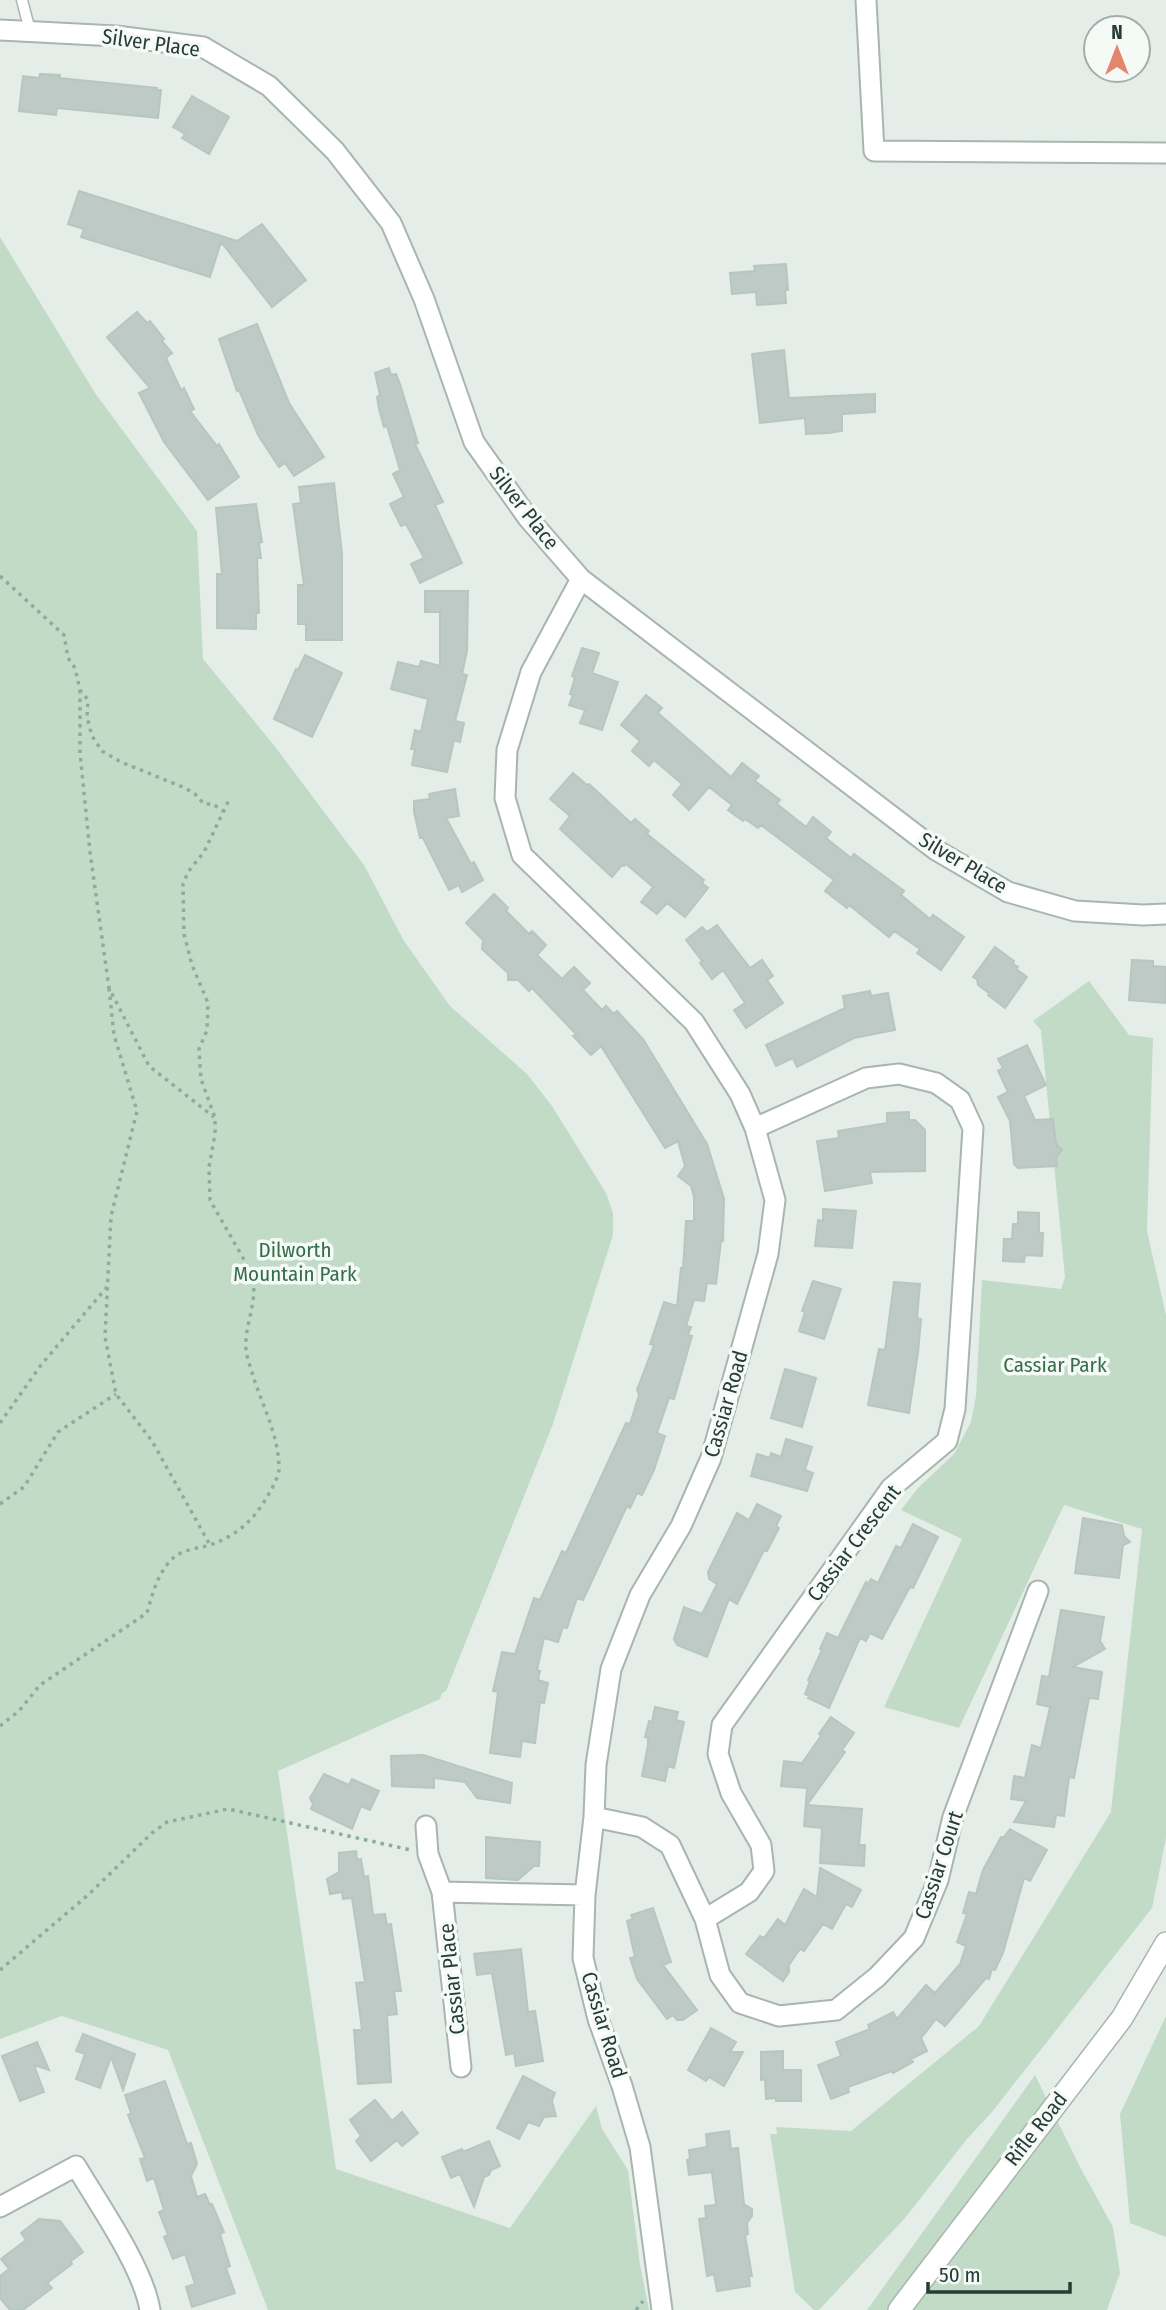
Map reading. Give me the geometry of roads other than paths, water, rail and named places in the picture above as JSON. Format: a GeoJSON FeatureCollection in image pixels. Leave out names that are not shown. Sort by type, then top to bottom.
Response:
{"type":"FeatureCollection","features":[{"type":"Feature","properties":{"kind":"street"},"geometry":{"type":"LineString","coordinates":[[866,0],[874,151],[1166,153]]}},
{"type":"Feature","properties":{"kind":"street","name":"Silver Place"},"geometry":{"type":"LineString","coordinates":[[0,30],[116,36],[203,47],[269,86],[335,151],[391,223],[424,299],[474,442],[528,518],[581,579],[936,850],[1008,892],[1075,911],[1166,914]]}},
{"type":"Feature","properties":{"kind":"street","name":"Cassiar Road"},"geometry":{"type":"LineString","coordinates":[[581,579],[531,672],[507,750],[505,798],[522,855],[694,1022],[740,1094],[755,1128],[775,1200],[768,1254],[711,1458],[681,1526],[639,1595],[611,1669],[596,1765],[594,1817],[585,1895],[583,1958],[598,2018],[622,2086],[639,2147],[662,2310]]}},
{"type":"Feature","properties":{"kind":"street","name":"Cassiar Crescent"},"geometry":{"type":"LineString","coordinates":[[705,1919],[748,1892],[764,1871],[761,1845],[731,1793],[718,1754],[722,1725],[891,1488],[947,1441],[955,1409],[973,1128],[960,1100],[936,1083],[899,1074],[866,1078],[755,1128]]}},
{"type":"Feature","properties":{"kind":"street","name":"Cassiar Court"},"geometry":{"type":"LineString","coordinates":[[705,1919],[720,1975],[740,2003],[779,2016],[836,2010],[877,1977],[914,1938],[919,1927],[938,1880],[953,1817],[1038,1591]]}},
{"type":"Feature","properties":{"kind":"street"},"geometry":{"type":"LineString","coordinates":[[594,1817],[642,1827],[670,1845],[705,1919]]}},
{"type":"Feature","properties":{"kind":"street","name":"Cassiar Place"},"geometry":{"type":"LineString","coordinates":[[426,1826],[428,1854],[442,1892],[461,2067]]}},
{"type":"Feature","properties":{"kind":"street","name":"Cassiar Place"},"geometry":{"type":"LineString","coordinates":[[442,1892],[585,1895]]}},
{"type":"Feature","properties":{"kind":"street","name":"Rifle Road"},"geometry":{"type":"LineString","coordinates":[[898,2310],[1122,2018],[1166,1943]]}},
{"type":"Feature","properties":{"kind":"street"},"geometry":{"type":"LineString","coordinates":[[0,2207],[76,2166],[119,2238],[148,2294],[150,2310]]}},
{"type":"Feature","properties":{"kind":"lane"},"geometry":{"type":"LineString","coordinates":[[22,0],[30,31]]}},
{"type":"Feature","properties":{"kind":"park label","name":"Dilworth Mountain Park"},"geometry":{"type":"Point","coordinates":[295,1262]}},
{"type":"Feature","properties":{"kind":"park label","name":"Cassiar Park"},"geometry":{"type":"Point","coordinates":[1055,1365]}}]}
